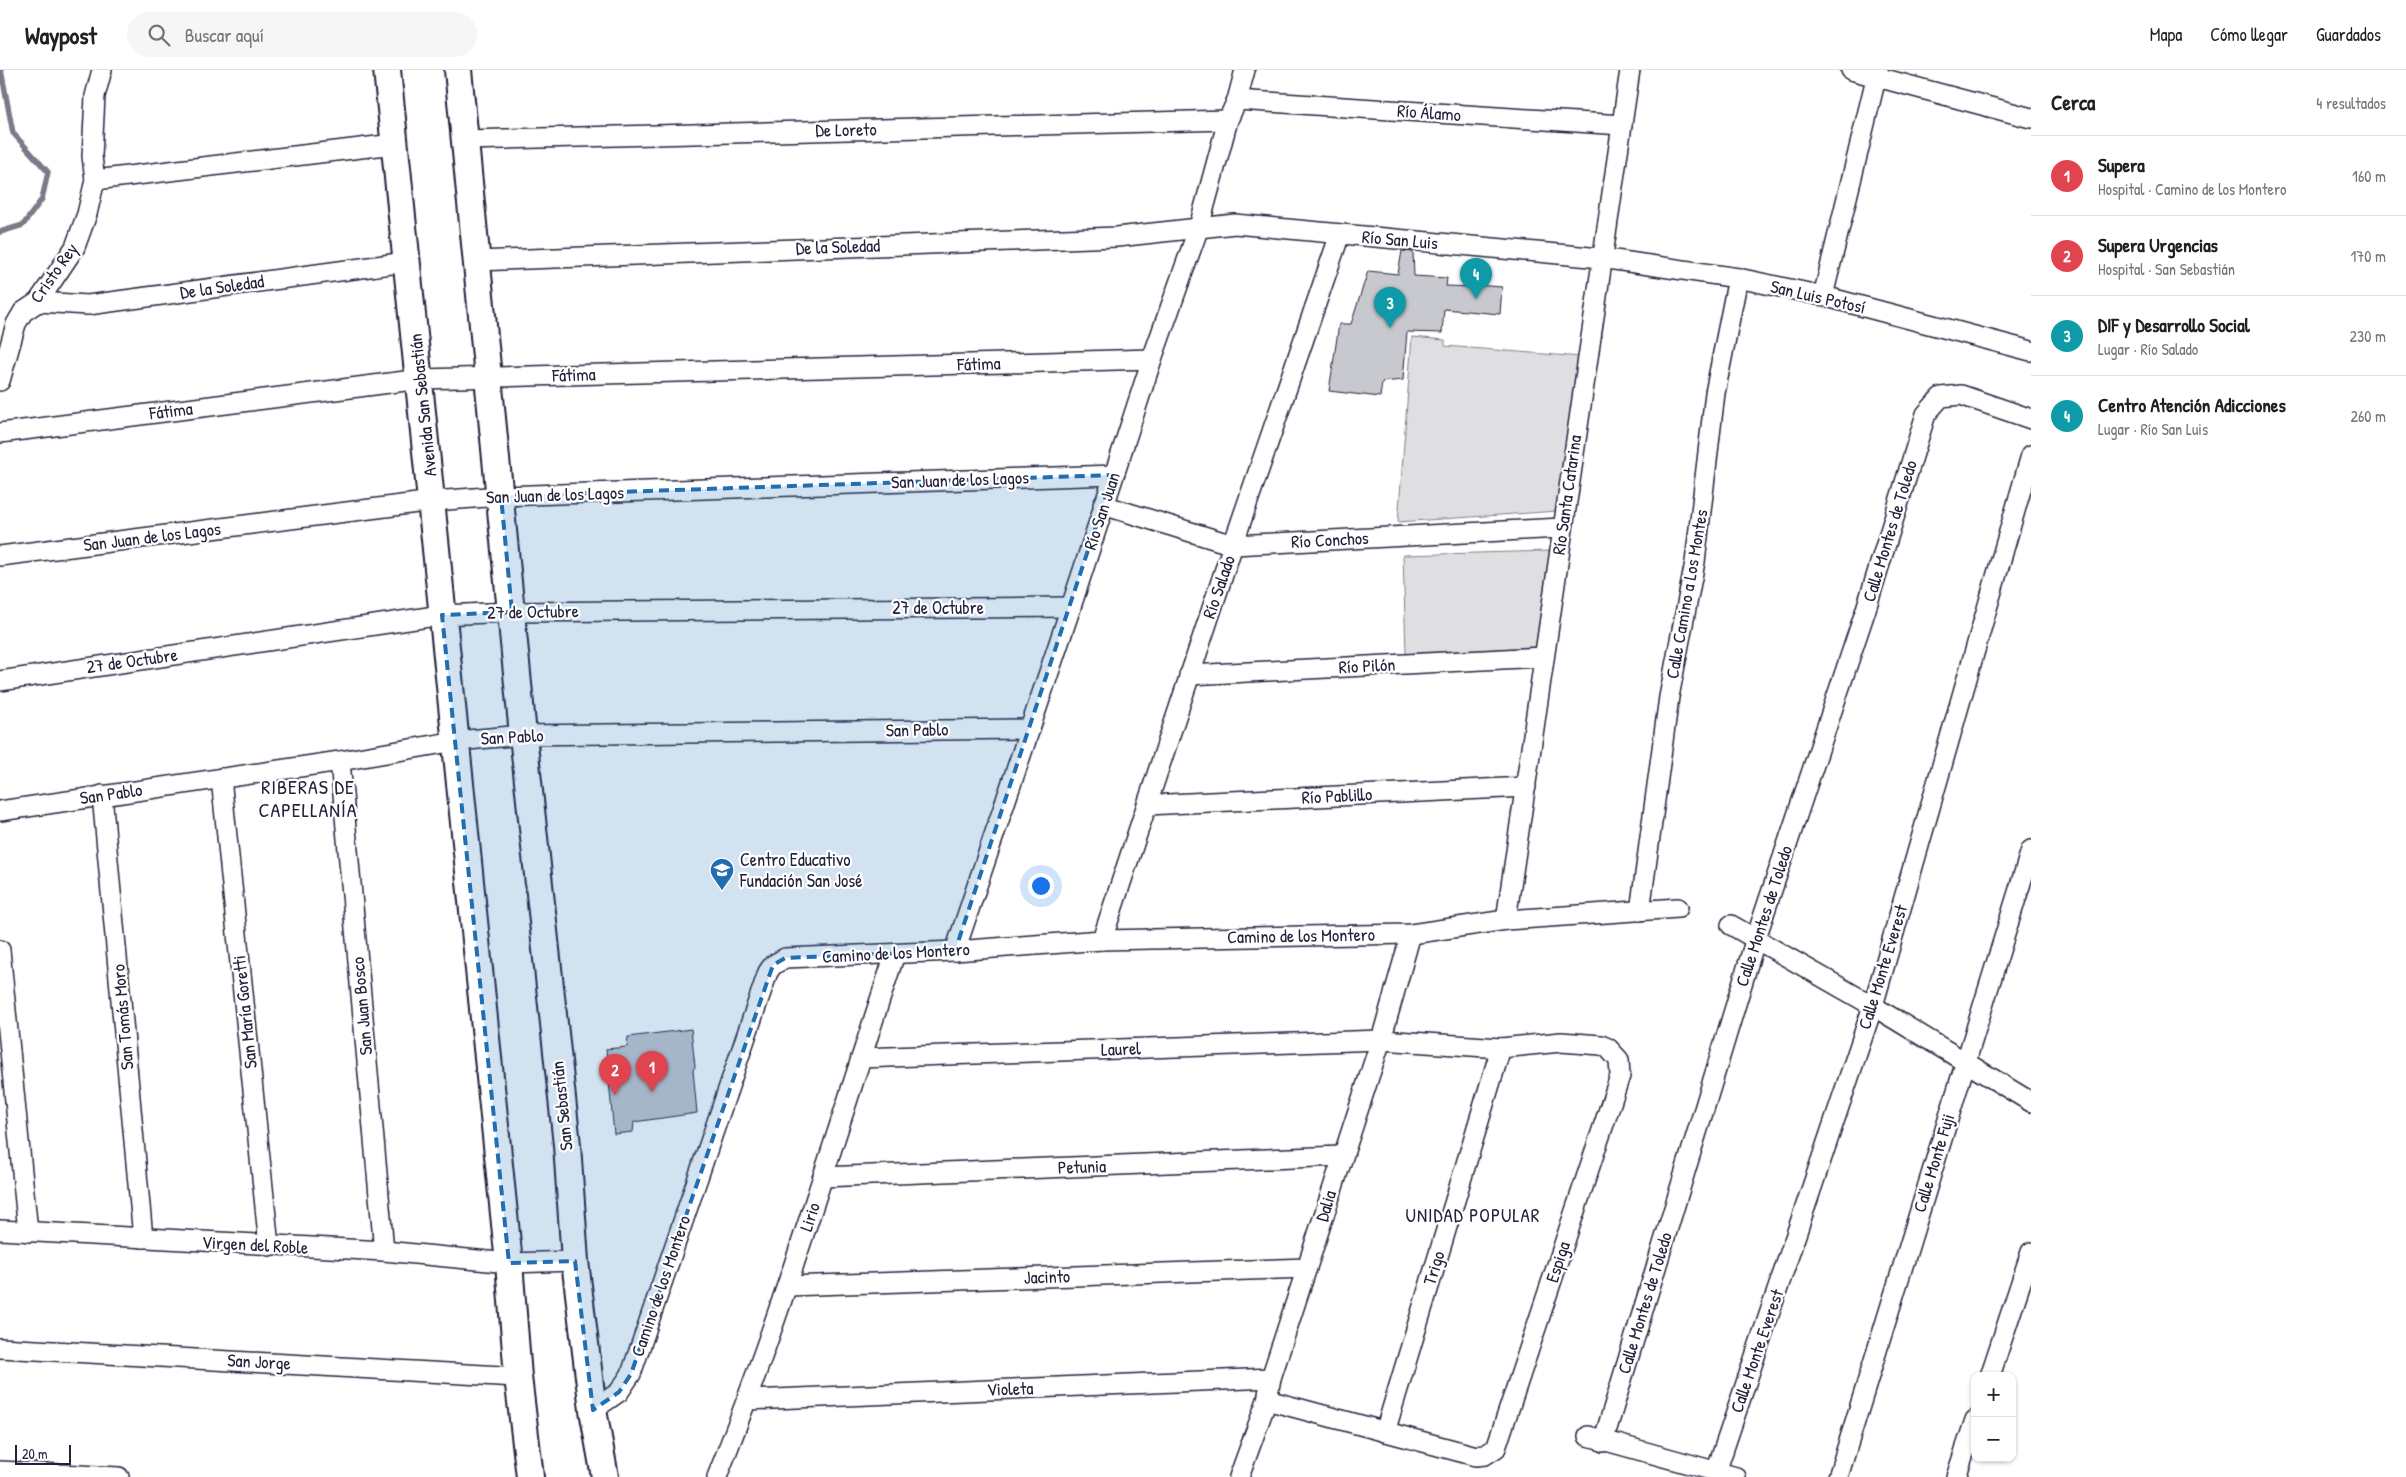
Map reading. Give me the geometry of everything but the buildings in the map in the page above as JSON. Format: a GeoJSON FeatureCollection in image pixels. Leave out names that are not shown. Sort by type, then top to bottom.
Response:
{"type":"FeatureCollection","features":[{"type":"Feature","properties":{"kind":"main road","name":"Avenida San Sebastián"},"geometry":{"type":"LineString","coordinates":[[387,70],[406,262],[421,379],[442,615],[456,740]]}},
{"type":"Feature","properties":{"kind":"main road"},"geometry":{"type":"LineString","coordinates":[[458,70],[523,735]]}},
{"type":"Feature","properties":{"kind":"main road","name":"San Sebastián"},"geometry":{"type":"LineString","coordinates":[[523,735],[567,1145],[575,1261],[594,1410],[605,1477]]}},
{"type":"Feature","properties":{"kind":"main road"},"geometry":{"type":"LineString","coordinates":[[456,740],[509,1263],[518,1377],[530,1477]]}},
{"type":"Feature","properties":{"kind":"street","name":"Cristo Rey"},"geometry":{"type":"LineString","coordinates":[[0,381],[3,363],[16,324],[23,312],[38,302],[75,247],[87,214],[94,180],[92,156],[95,96],[102,70]]}},
{"type":"Feature","properties":{"kind":"street","name":"Río San Juan"},"geometry":{"type":"LineString","coordinates":[[955,951],[1072,607],[1113,474],[1199,227],[1228,120],[1237,100],[1245,70]]}},
{"type":"Feature","properties":{"kind":"street","name":"Río Santa Catarina"},"geometry":{"type":"LineString","coordinates":[[1506,920],[1601,258],[1630,70]]}},
{"type":"Feature","properties":{"kind":"street"},"geometry":{"type":"LineString","coordinates":[[1851,70],[1877,74],[2031,118]]}},
{"type":"Feature","properties":{"kind":"street"},"geometry":{"type":"LineString","coordinates":[[1823,296],[1877,74]]}},
{"type":"Feature","properties":{"kind":"street","name":"Río Álamo"},"geometry":{"type":"LineString","coordinates":[[1237,100],[1622,125]]}},
{"type":"Feature","properties":{"kind":"street","name":"De Loreto"},"geometry":{"type":"LineString","coordinates":[[465,140],[1228,120]]}},
{"type":"Feature","properties":{"kind":"street"},"geometry":{"type":"LineString","coordinates":[[94,180],[394,144]]}},
{"type":"Feature","properties":{"kind":"street","name":"Río San Luis"},"geometry":{"type":"LineString","coordinates":[[1199,227],[1235,224],[1601,258]]}},
{"type":"Feature","properties":{"kind":"street","name":"De la Soledad"},"geometry":{"type":"LineString","coordinates":[[477,261],[1117,237],[1199,227]]}},
{"type":"Feature","properties":{"kind":"street","name":"Río Salado"},"geometry":{"type":"LineString","coordinates":[[1102,940],[1148,805],[1189,675],[1340,234]]}},
{"type":"Feature","properties":{"kind":"street","name":"San Luis Potosí"},"geometry":{"type":"LineString","coordinates":[[1601,258],[1738,278],[1823,296],[2031,351]]}},
{"type":"Feature","properties":{"kind":"street","name":"De la Soledad"},"geometry":{"type":"LineString","coordinates":[[38,302],[88,305],[406,262]]}},
{"type":"Feature","properties":{"kind":"street","name":"Calle Camino a Los Montes"},"geometry":{"type":"LineString","coordinates":[[1640,911],[1669,697],[1695,562],[1715,393],[1738,278]]}},
{"type":"Feature","properties":{"kind":"street","name":"Fátima"},"geometry":{"type":"LineString","coordinates":[[0,433],[421,379],[1152,359]]}},
{"type":"Feature","properties":{"kind":"street","name":"Calle Montes de Toledo"},"geometry":{"type":"LineString","coordinates":[[1716,1472],[1596,1439],[1756,938],[1866,609],[1926,414],[1941,397],[1961,395],[2031,419]]}},
{"type":"Feature","properties":{"kind":"street","name":"Calle Monte Everest"},"geometry":{"type":"LineString","coordinates":[[1716,1472],[1873,1006],[2031,455]]}},
{"type":"Feature","properties":{"kind":"street","name":"San Juan de los Lagos"},"geometry":{"type":"LineString","coordinates":[[0,556],[433,501],[501,496],[1113,474]]}},
{"type":"Feature","properties":{"kind":"street","name":"Río Conchos"},"geometry":{"type":"LineString","coordinates":[[1103,505],[1233,545],[1562,528]]}},
{"type":"Feature","properties":{"kind":"street","name":"27 de Octubre"},"geometry":{"type":"LineString","coordinates":[[0,681],[442,615],[512,612],[1072,607]]}},
{"type":"Feature","properties":{"kind":"street","name":"Río Pilón"},"geometry":{"type":"LineString","coordinates":[[1189,675],[1544,657]]}},
{"type":"Feature","properties":{"kind":"street","name":"San Pablo"},"geometry":{"type":"LineString","coordinates":[[0,811],[340,761],[456,740],[523,735],[1030,728]]}},
{"type":"Feature","properties":{"kind":"street","name":"San Juan Bosco"},"geometry":{"type":"LineString","coordinates":[[340,761],[384,1251]]}},
{"type":"Feature","properties":{"kind":"street","name":"San María Goretti"},"geometry":{"type":"LineString","coordinates":[[221,778],[269,1246]]}},
{"type":"Feature","properties":{"kind":"street","name":"Río Pablillo"},"geometry":{"type":"LineString","coordinates":[[1148,805],[1526,787]]}},
{"type":"Feature","properties":{"kind":"street","name":"San Tomás Moro"},"geometry":{"type":"LineString","coordinates":[[102,795],[143,1238]]}},
{"type":"Feature","properties":{"kind":"street","name":"Calle Monte Fuji"},"geometry":{"type":"LineString","coordinates":[[1838,1477],[2031,850]]}},
{"type":"Feature","properties":{"kind":"street","name":"Camino de los Montero"},"geometry":{"type":"LineString","coordinates":[[594,1410],[619,1392],[631,1374],[768,972],[773,965],[785,958],[955,951],[1102,940],[1411,934],[1506,920],[1678,908]]}},
{"type":"Feature","properties":{"kind":"street"},"geometry":{"type":"LineString","coordinates":[[1731,925],[1873,1006],[2031,1102]]}},
{"type":"Feature","properties":{"kind":"street","name":"Dalia"},"geometry":{"type":"LineString","coordinates":[[1245,1476],[1267,1400],[1271,1378],[1341,1156],[1381,1040],[1411,934]]}},
{"type":"Feature","properties":{"kind":"street"},"geometry":{"type":"LineString","coordinates":[[0,950],[28,1232]]}},
{"type":"Feature","properties":{"kind":"street","name":"Lirio"},"geometry":{"type":"LineString","coordinates":[[718,1477],[748,1400],[788,1286],[895,954]]}},
{"type":"Feature","properties":{"kind":"street","name":"Laurel"},"geometry":{"type":"LineString","coordinates":[[861,1058],[1381,1040],[1501,1048],[1562,1042],[1600,1045],[1608,1048],[1619,1060],[1620,1076]]}},
{"type":"Feature","properties":{"kind":"street","name":"Trigo"},"geometry":{"type":"LineString","coordinates":[[1385,1432],[1501,1048]]}},
{"type":"Feature","properties":{"kind":"street","name":"Espiga"},"geometry":{"type":"LineString","coordinates":[[1385,1432],[1476,1456],[1485,1455],[1496,1448],[1620,1076]]}},
{"type":"Feature","properties":{"kind":"street","name":"Petunia"},"geometry":{"type":"LineString","coordinates":[[823,1177],[1341,1156]]}},
{"type":"Feature","properties":{"kind":"street","name":"Virgen del Roble"},"geometry":{"type":"LineString","coordinates":[[0,1230],[384,1251],[509,1263],[575,1261]]}},
{"type":"Feature","properties":{"kind":"street"},"geometry":{"type":"LineString","coordinates":[[1991,1372],[2031,1252]]}},
{"type":"Feature","properties":{"kind":"street","name":"Jacinto"},"geometry":{"type":"LineString","coordinates":[[788,1286],[1307,1268]]}},
{"type":"Feature","properties":{"kind":"street","name":"San Jorge"},"geometry":{"type":"LineString","coordinates":[[0,1348],[518,1377]]}},
{"type":"Feature","properties":{"kind":"street","name":"Violeta"},"geometry":{"type":"LineString","coordinates":[[748,1400],[1271,1378]]}},
{"type":"Feature","properties":{"kind":"street"},"geometry":{"type":"LineString","coordinates":[[1267,1400],[1385,1432]]}},
{"type":"Feature","properties":{"kind":"street"},"geometry":{"type":"LineString","coordinates":[[1956,1477],[1971,1432]]}},
{"type":"Feature","properties":{"kind":"street"},"geometry":{"type":"LineString","coordinates":[[0,1471],[119,1477]]}},
{"type":"Feature","properties":{"kind":"street"},"geometry":{"type":"LineString","coordinates":[[1716,1472],[1736,1477]]}},
{"type":"Feature","properties":{"kind":"highlighted area"},"geometry":{"type":"Polygon","coordinates":[[[1113,475],[955,951],[785,958],[773,965],[631,1374],[619,1392],[593,1410],[575,1261],[509,1263],[442,615],[512,612],[501,496],[1113,475]]]}},
{"type":"Feature","properties":{"kind":"shaded area"},"geometry":{"type":"Polygon","coordinates":[[[1412,337],[1445,340],[1445,346],[1581,357],[1558,511],[1398,522],[1412,337]]]}},
{"type":"Feature","properties":{"kind":"shaded area"},"geometry":{"type":"Polygon","coordinates":[[[1551,551],[1542,642],[1533,647],[1406,654],[1403,555],[1551,551]]]}},
{"type":"Feature","properties":{"kind":"waterway"},"geometry":{"type":"LineString","coordinates":[[0,232],[23,225],[42,199],[48,172],[13,133],[1,70]]}},
{"type":"Feature","properties":{"kind":"place","name":"Centro Atención Adicciones"},"geometry":{"type":"Point","coordinates":[1476,299]}},
{"type":"Feature","properties":{"kind":"place","name":"DIF y Desarrollo Social"},"geometry":{"type":"Point","coordinates":[1390,328]}},
{"type":"Feature","properties":{"kind":"place","name":"Centro Educativo Fundación San José"},"geometry":{"type":"Point","coordinates":[722,891]}},
{"type":"Feature","properties":{"kind":"place","name":"Supera"},"geometry":{"type":"Point","coordinates":[652,1092]}},
{"type":"Feature","properties":{"kind":"place","name":"Supera Urgencias"},"geometry":{"type":"Point","coordinates":[615,1095]}},
{"type":"Feature","properties":{"kind":"district","name":"RIBERAS DE CAPELLANÍA"},"geometry":{"type":"Point","coordinates":[308,798]}},
{"type":"Feature","properties":{"kind":"district","name":"UNIDAD POPULAR"},"geometry":{"type":"Point","coordinates":[1473,1215]}}]}
